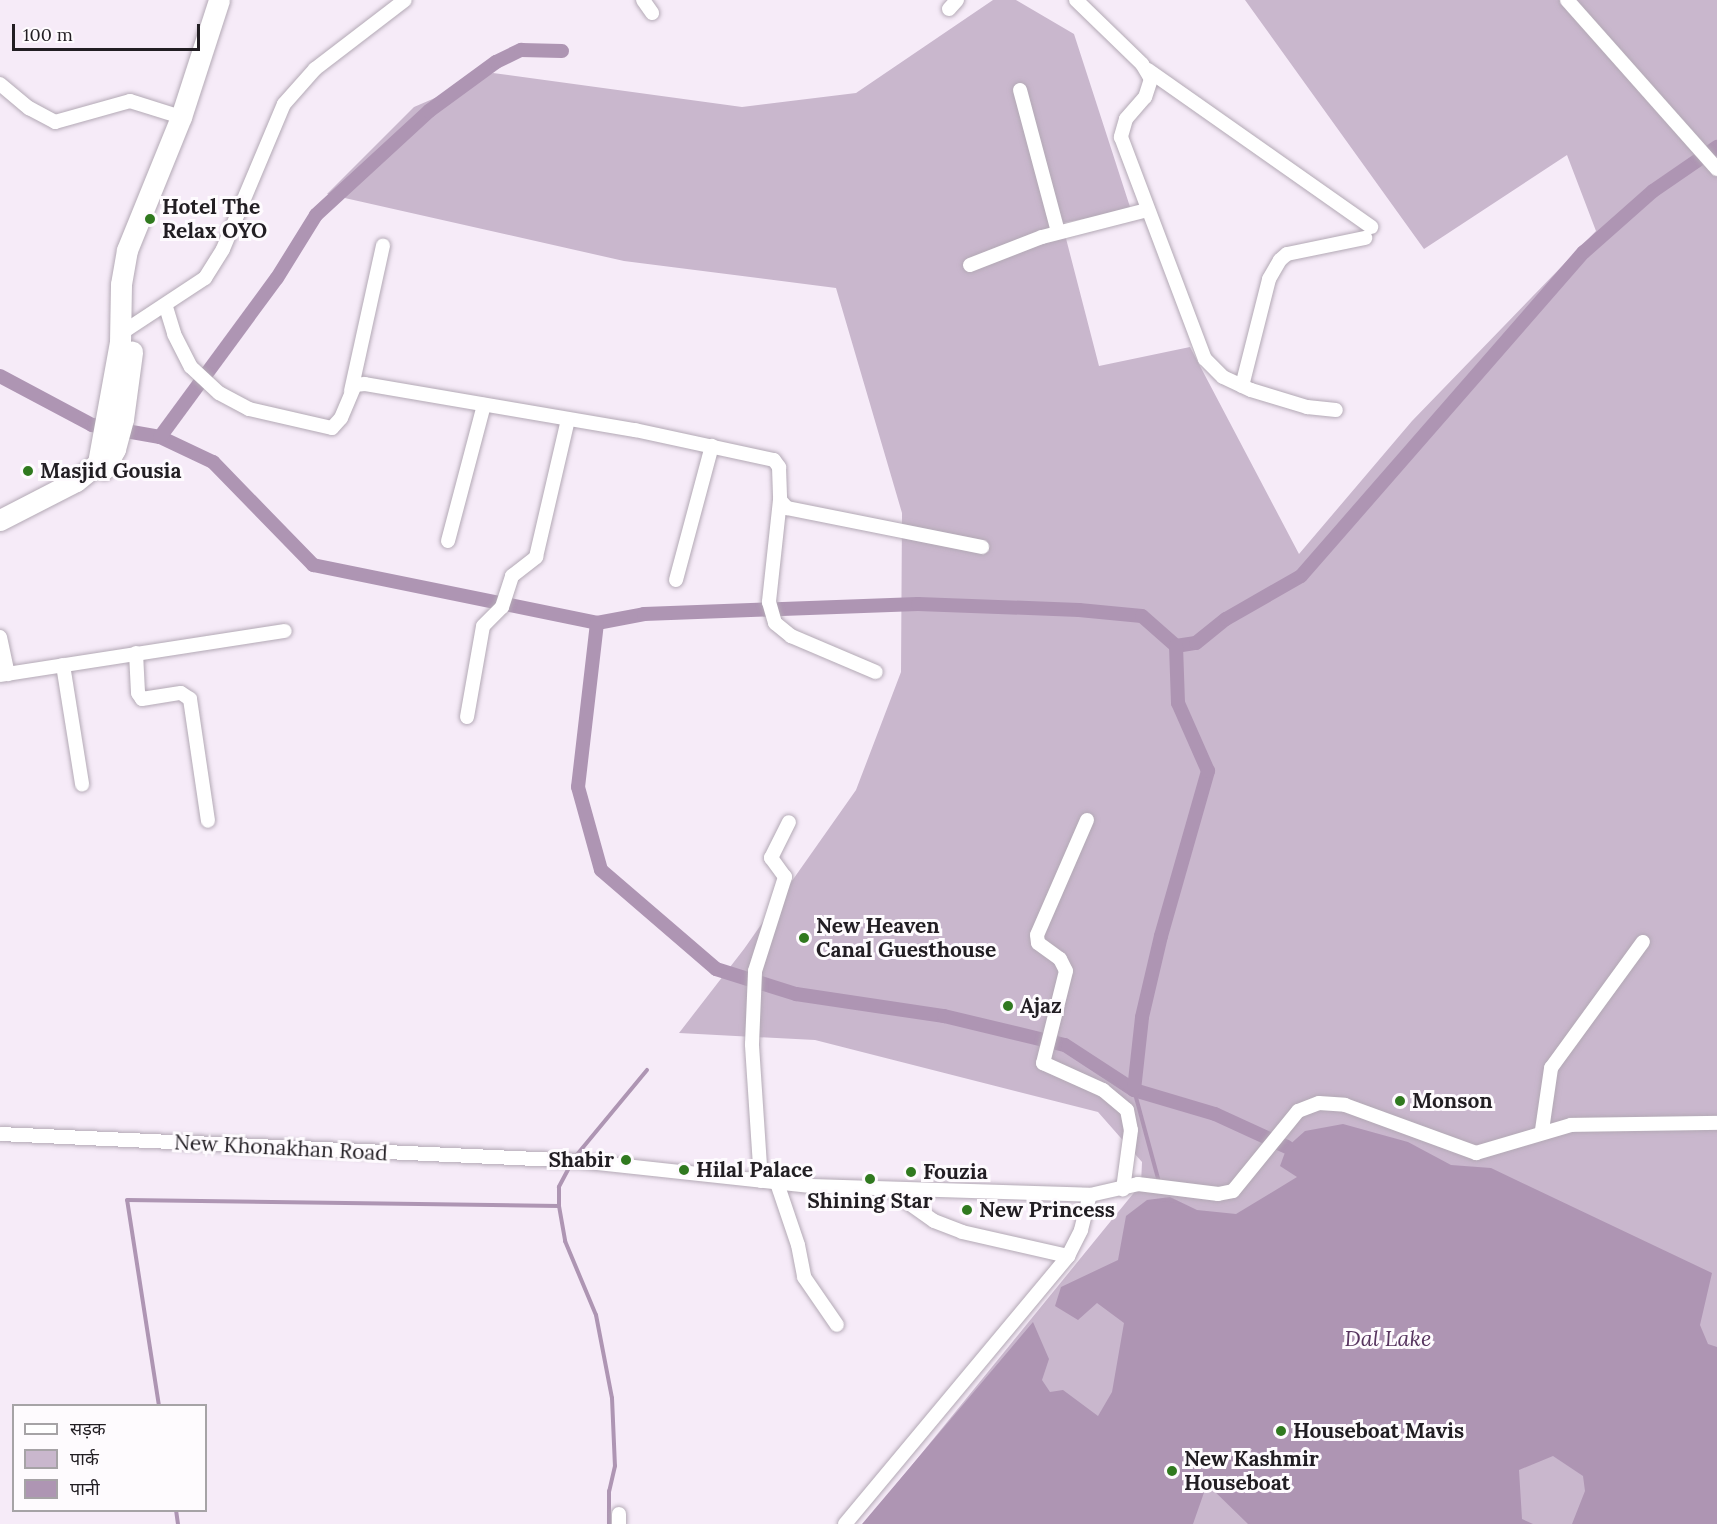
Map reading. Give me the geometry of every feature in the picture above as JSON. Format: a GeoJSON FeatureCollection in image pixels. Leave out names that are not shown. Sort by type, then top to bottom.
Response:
{"type":"FeatureCollection","features":[{"type":"Feature","properties":{"kind":"highway"},"geometry":{"type":"LineString","coordinates":[[0,520],[30,508],[50,504],[84,488],[104,460],[123,419],[127,337],[127,250],[182,117],[219,0]]}},
{"type":"Feature","properties":{"kind":"highway"},"geometry":{"type":"LineString","coordinates":[[127,337],[141,245],[200,106],[233,0]]}},
{"type":"Feature","properties":{"kind":"street"},"geometry":{"type":"LineString","coordinates":[[127,337],[205,278],[223,249],[271,130],[297,84],[405,0]]}},
{"type":"Feature","properties":{"kind":"street"},"geometry":{"type":"LineString","coordinates":[[643,0],[652,13]]}},
{"type":"Feature","properties":{"kind":"street"},"geometry":{"type":"LineString","coordinates":[[1076,0],[1148,70],[1368,233],[1287,254],[1280,260],[1269,279],[1242,386]]}},
{"type":"Feature","properties":{"kind":"street"},"geometry":{"type":"LineString","coordinates":[[1567,0],[1713,164]]}},
{"type":"Feature","properties":{"kind":"street"},"geometry":{"type":"LineString","coordinates":[[1148,70],[1150,87],[1126,119],[1121,136],[1205,359],[1223,377],[1242,386],[1281,400],[1336,410]]}},
{"type":"Feature","properties":{"kind":"street"},"geometry":{"type":"LineString","coordinates":[[0,84],[29,108],[55,122],[130,101],[182,117]]}},
{"type":"Feature","properties":{"kind":"street"},"geometry":{"type":"LineString","coordinates":[[1020,90],[1058,232]]}},
{"type":"Feature","properties":{"kind":"street"},"geometry":{"type":"LineString","coordinates":[[970,265],[1058,232],[1147,210]]}},
{"type":"Feature","properties":{"kind":"street"},"geometry":{"type":"LineString","coordinates":[[166,307],[191,367],[229,400],[249,409],[332,428],[341,418],[351,391],[383,245]]}},
{"type":"Feature","properties":{"kind":"street"},"geometry":{"type":"LineString","coordinates":[[351,391],[355,385],[365,384],[712,446],[774,460],[779,467],[780,500],[769,608],[775,622],[791,636],[876,672]]}},
{"type":"Feature","properties":{"kind":"street"},"geometry":{"type":"LineString","coordinates":[[448,541],[484,405]]}},
{"type":"Feature","properties":{"kind":"street"},"geometry":{"type":"LineString","coordinates":[[467,717],[481,633],[507,594],[513,576],[536,557],[568,420]]}},
{"type":"Feature","properties":{"kind":"street"},"geometry":{"type":"LineString","coordinates":[[676,580],[712,446]]}},
{"type":"Feature","properties":{"kind":"street"},"geometry":{"type":"LineString","coordinates":[[780,500],[787,508],[982,547]]}},
{"type":"Feature","properties":{"kind":"street"},"geometry":{"type":"LineString","coordinates":[[0,637],[4,675],[285,631]]}},
{"type":"Feature","properties":{"kind":"street"},"geometry":{"type":"LineString","coordinates":[[136,653],[138,693],[142,699],[181,693],[190,699],[208,821]]}},
{"type":"Feature","properties":{"kind":"street"},"geometry":{"type":"LineString","coordinates":[[63,665],[82,784]]}},
{"type":"Feature","properties":{"kind":"street"},"geometry":{"type":"LineString","coordinates":[[1087,820],[1037,935],[1038,943],[1066,967],[1043,1060],[1050,1068],[1103,1090],[1127,1110],[1131,1130],[1124,1189]]}},
{"type":"Feature","properties":{"kind":"street"},"geometry":{"type":"LineString","coordinates":[[761,1181],[752,1044],[755,971],[785,877],[771,858],[789,822]]}},
{"type":"Feature","properties":{"kind":"street"},"geometry":{"type":"LineString","coordinates":[[1643,942],[1551,1068],[1542,1130],[1571,1125],[1717,1123]]}},
{"type":"Feature","properties":{"kind":"street","name":"New Khonakhan Road"},"geometry":{"type":"LineString","coordinates":[[0,1134],[579,1161],[777,1183],[1090,1195],[1138,1185],[1170,1185],[1218,1194],[1233,1191],[1268,1151],[1298,1111],[1319,1103],[1345,1106],[1476,1153],[1542,1130]]}},
{"type":"Feature","properties":{"kind":"street"},"geometry":{"type":"LineString","coordinates":[[777,1183],[798,1245],[804,1277],[837,1325]]}},
{"type":"Feature","properties":{"kind":"street"},"geometry":{"type":"LineString","coordinates":[[889,1189],[934,1221],[962,1232],[1068,1256]]}},
{"type":"Feature","properties":{"kind":"street"},"geometry":{"type":"LineString","coordinates":[[845,1524],[1068,1256],[1081,1230],[1090,1195]]}},
{"type":"Feature","properties":{"kind":"green space"},"geometry":{"type":"Polygon","coordinates":[[[993,0],[1016,0],[1074,34],[1131,210],[1062,223],[1099,366],[1190,347],[1299,554],[1412,421],[1596,231],[1567,155],[1424,249],[1245,0],[1717,0],[1717,1420],[1708,1524],[864,1524],[1141,1184],[1142,1162],[1098,1112],[815,1040],[679,1033],[744,949],[856,790],[901,672],[902,513],[836,288],[624,261],[327,194],[414,107],[493,73],[742,107],[856,93],[993,0]]]}},
{"type":"Feature","properties":{"kind":"water","name":"Dal Lake"},"geometry":{"type":"Polygon","coordinates":[[[1343,1124],[1408,1142],[1451,1165],[1491,1168],[1712,1273],[1700,1325],[1708,1344],[1717,1347],[1717,1524],[1572,1524],[1585,1491],[1583,1476],[1553,1456],[1519,1470],[1522,1519],[1533,1524],[1248,1524],[1207,1484],[1193,1524],[862,1524],[1033,1322],[1049,1359],[1042,1380],[1050,1392],[1063,1390],[1098,1416],[1112,1392],[1124,1323],[1097,1303],[1078,1320],[1055,1306],[1061,1287],[1118,1260],[1126,1216],[1147,1200],[1170,1197],[1197,1210],[1236,1214],[1297,1177],[1280,1166],[1287,1147],[1305,1131],[1343,1124]]]}},
{"type":"Feature","properties":{"kind":"waterway"},"geometry":{"type":"LineString","coordinates":[[160,437],[277,278],[316,215],[429,111],[496,62],[521,50],[562,51]]}},
{"type":"Feature","properties":{"kind":"waterway"},"geometry":{"type":"LineString","coordinates":[[0,376],[92,425],[160,437],[213,462],[313,565],[597,623],[644,614],[918,604],[1079,610],[1142,616],[1176,646],[1196,643],[1226,619],[1301,576],[1584,252],[1653,191],[1717,147]]}},
{"type":"Feature","properties":{"kind":"waterway"},"geometry":{"type":"LineString","coordinates":[[597,623],[578,787],[601,870],[716,969],[796,994],[944,1016],[1065,1045],[1134,1090],[1215,1114],[1287,1147]]}},
{"type":"Feature","properties":{"kind":"waterway"},"geometry":{"type":"LineString","coordinates":[[1134,1090],[1142,1017],[1161,936],[1208,771],[1178,703],[1176,646]]}},
{"type":"Feature","properties":{"kind":"waterway"},"geometry":{"type":"LineString","coordinates":[[575,1157],[647,1070]]}},
{"type":"Feature","properties":{"kind":"waterway"},"geometry":{"type":"LineString","coordinates":[[1134,1090],[1159,1182]]}},
{"type":"Feature","properties":{"kind":"waterway"},"geometry":{"type":"LineString","coordinates":[[571,1164],[559,1187],[559,1206],[565,1241],[596,1315],[612,1398],[615,1466],[609,1491],[609,1524]]}},
{"type":"Feature","properties":{"kind":"waterway"},"geometry":{"type":"LineString","coordinates":[[159,1404],[127,1200],[559,1206]]}},
{"type":"Feature","properties":{"kind":"waterway"},"geometry":{"type":"LineString","coordinates":[[176,1512],[178,1524]]}},
{"type":"Feature","properties":{"kind":"place","name":"Hotel The Relax OYO"},"geometry":{"type":"Point","coordinates":[150,219]}},
{"type":"Feature","properties":{"kind":"place","name":"Masjid Gousia"},"geometry":{"type":"Point","coordinates":[28,471]}},
{"type":"Feature","properties":{"kind":"place","name":"New Heaven Canal Guesthouse"},"geometry":{"type":"Point","coordinates":[804,938]}},
{"type":"Feature","properties":{"kind":"place","name":"Ajaz"},"geometry":{"type":"Point","coordinates":[1008,1006]}},
{"type":"Feature","properties":{"kind":"place","name":"Monson"},"geometry":{"type":"Point","coordinates":[1400,1101]}},
{"type":"Feature","properties":{"kind":"place","name":"Shabir"},"geometry":{"type":"Point","coordinates":[626,1160]}},
{"type":"Feature","properties":{"kind":"place","name":"Hilal Palace"},"geometry":{"type":"Point","coordinates":[684,1170]}},
{"type":"Feature","properties":{"kind":"place","name":"Fouzia"},"geometry":{"type":"Point","coordinates":[911,1172]}},
{"type":"Feature","properties":{"kind":"place","name":"Shining Star"},"geometry":{"type":"Point","coordinates":[870,1179]}},
{"type":"Feature","properties":{"kind":"place","name":"New Princess"},"geometry":{"type":"Point","coordinates":[967,1210]}},
{"type":"Feature","properties":{"kind":"place","name":"Houseboat Mavis"},"geometry":{"type":"Point","coordinates":[1281,1431]}},
{"type":"Feature","properties":{"kind":"place","name":"New Kashmir Houseboat"},"geometry":{"type":"Point","coordinates":[1172,1471]}}]}
